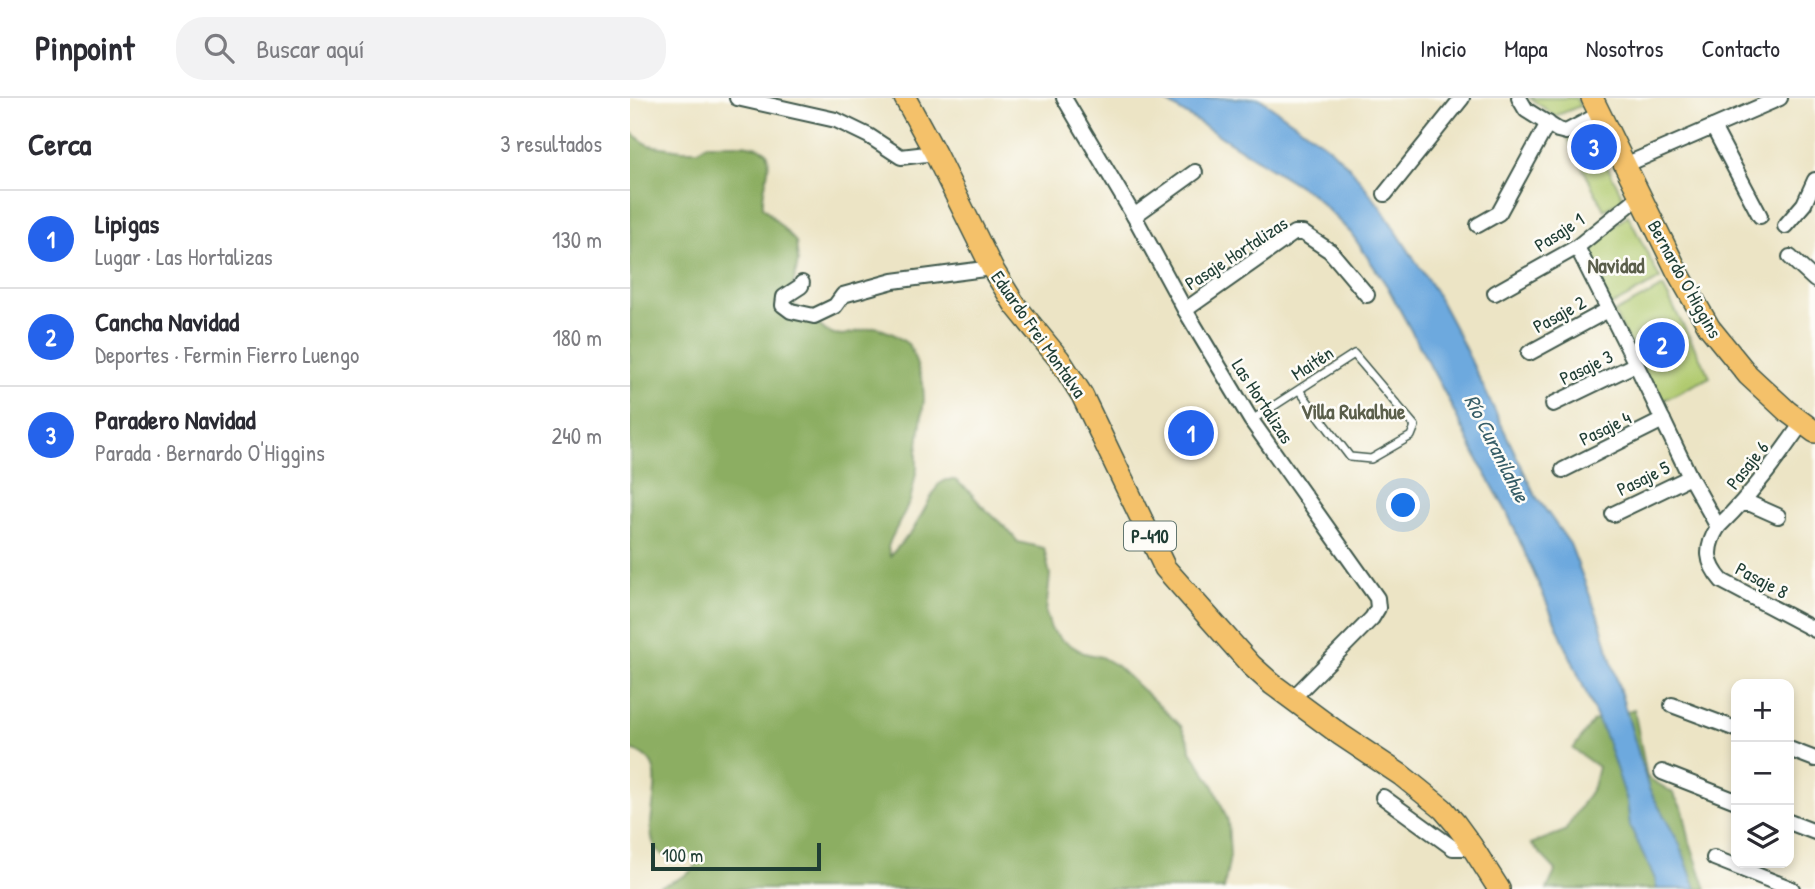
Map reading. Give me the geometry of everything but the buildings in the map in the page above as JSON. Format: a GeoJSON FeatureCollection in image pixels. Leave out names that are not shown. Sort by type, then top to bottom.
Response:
{"type":"FeatureCollection","features":[{"type":"Feature","properties":{"kind":"main road","name":"Eduardo Frei Montalva"},"geometry":{"type":"LineString","coordinates":[[905,98],[992,268],[1015,305],[1059,359],[1082,395],[1165,568],[1180,588],[1251,665],[1292,699],[1425,794],[1455,823],[1499,889]]}},
{"type":"Feature","properties":{"kind":"main road","name":"Bernardo O'Higgins"},"geometry":{"type":"LineString","coordinates":[[1596,106],[1689,295],[1709,327],[1748,375],[1808,427]]}},
{"type":"Feature","properties":{"kind":"street"},"geometry":{"type":"LineString","coordinates":[[737,98],[836,120],[869,136],[901,157],[935,153]]}},
{"type":"Feature","properties":{"kind":"street","name":"Las Hortalizas"},"geometry":{"type":"LineString","coordinates":[[1064,98],[1251,420],[1378,603],[1372,618],[1292,699]]}},
{"type":"Feature","properties":{"kind":"street"},"geometry":{"type":"LineString","coordinates":[[1385,194],[1462,98]]}},
{"type":"Feature","properties":{"kind":"street"},"geometry":{"type":"LineString","coordinates":[[1506,98],[1522,104],[1558,130],[1566,132],[1596,106]]}},
{"type":"Feature","properties":{"kind":"street"},"geometry":{"type":"LineString","coordinates":[[1625,165],[1780,98]]}},
{"type":"Feature","properties":{"kind":"street"},"geometry":{"type":"LineString","coordinates":[[1478,225],[1499,213],[1548,123]]}},
{"type":"Feature","properties":{"kind":"street"},"geometry":{"type":"LineString","coordinates":[[1713,127],[1759,216]]}},
{"type":"Feature","properties":{"kind":"street"},"geometry":{"type":"LineString","coordinates":[[1134,216],[1195,172]]}},
{"type":"Feature","properties":{"kind":"street"},"geometry":{"type":"LineString","coordinates":[[1785,226],[1810,208],[1815,180]]}},
{"type":"Feature","properties":{"kind":"street","name":"Pasaje 1"},"geometry":{"type":"LineString","coordinates":[[1495,293],[1577,247],[1640,196]]}},
{"type":"Feature","properties":{"kind":"street","name":"Pasaje Hortalizas"},"geometry":{"type":"LineString","coordinates":[[1185,310],[1294,233],[1303,233],[1330,251],[1367,295]]}},
{"type":"Feature","properties":{"kind":"street"},"geometry":{"type":"LineString","coordinates":[[1577,247],[1690,477],[1715,522]]}},
{"type":"Feature","properties":{"kind":"street"},"geometry":{"type":"LineString","coordinates":[[1790,257],[1815,280]]}},
{"type":"Feature","properties":{"kind":"street"},"geometry":{"type":"LineString","coordinates":[[802,283],[784,297],[783,305],[791,311],[814,316],[835,306],[843,295],[893,281],[992,268]]}},
{"type":"Feature","properties":{"kind":"street","name":"Pasaje 2"},"geometry":{"type":"LineString","coordinates":[[1529,353],[1608,310]]}},
{"type":"Feature","properties":{"kind":"street","name":"Pasaje 3"},"geometry":{"type":"LineString","coordinates":[[1553,404],[1636,363]]}},
{"type":"Feature","properties":{"kind":"street","name":"Pasaje 4"},"geometry":{"type":"LineString","coordinates":[[1563,470],[1663,420]]}},
{"type":"Feature","properties":{"kind":"street","name":"Pasaje 6"},"geometry":{"type":"LineString","coordinates":[[1715,522],[1742,504],[1808,427]]}},
{"type":"Feature","properties":{"kind":"street","name":"Pasaje 5"},"geometry":{"type":"LineString","coordinates":[[1614,514],[1690,477]]}},
{"type":"Feature","properties":{"kind":"street"},"geometry":{"type":"LineString","coordinates":[[1742,504],[1751,504],[1778,516]]}},
{"type":"Feature","properties":{"kind":"street","name":"Pasaje 8"},"geometry":{"type":"LineString","coordinates":[[1715,522],[1708,550],[1714,572],[1722,581],[1815,630]]}},
{"type":"Feature","properties":{"kind":"street"},"geometry":{"type":"LineString","coordinates":[[1672,705],[1731,727]]}},
{"type":"Feature","properties":{"kind":"street"},"geometry":{"type":"LineString","coordinates":[[1794,751],[1815,759]]}},
{"type":"Feature","properties":{"kind":"street"},"geometry":{"type":"LineString","coordinates":[[1662,772],[1731,799]]}},
{"type":"Feature","properties":{"kind":"street"},"geometry":{"type":"LineString","coordinates":[[1383,797],[1453,848],[1471,845]]}},
{"type":"Feature","properties":{"kind":"street"},"geometry":{"type":"LineString","coordinates":[[1794,824],[1815,832]]}},
{"type":"Feature","properties":{"kind":"street"},"geometry":{"type":"LineString","coordinates":[[1714,858],[1791,889]]}},
{"type":"Feature","properties":{"kind":"lane","name":"Maitén"},"geometry":{"type":"LineString","coordinates":[[1251,420],[1354,354],[1415,426],[1410,436],[1371,459],[1350,457],[1299,390]]}},
{"type":"Feature","properties":{"kind":"green space"},"geometry":{"type":"Polygon","coordinates":[[[1530,98],[1576,98],[1580,106],[1555,116],[1530,98]]]}},
{"type":"Feature","properties":{"kind":"green space"},"geometry":{"type":"Polygon","coordinates":[[[1587,127],[1624,199],[1604,210],[1567,137],[1587,127]]]}},
{"type":"Feature","properties":{"kind":"green space"},"geometry":{"type":"Polygon","coordinates":[[[630,132],[648,145],[682,150],[698,150],[707,144],[743,144],[759,147],[767,152],[769,164],[763,207],[796,242],[798,262],[791,296],[794,304],[826,331],[834,334],[843,335],[876,327],[893,334],[908,344],[923,383],[924,400],[917,469],[910,501],[888,547],[890,556],[913,530],[938,485],[946,480],[955,480],[969,491],[1018,542],[1044,548],[1050,575],[1046,613],[1051,629],[1062,640],[1084,653],[1101,657],[1117,666],[1181,726],[1190,749],[1214,787],[1228,821],[1230,856],[1224,889],[653,889],[690,872],[698,861],[666,856],[657,850],[652,838],[651,823],[655,793],[653,766],[645,756],[630,750],[630,132]]]}},
{"type":"Feature","properties":{"kind":"green space"},"geometry":{"type":"Polygon","coordinates":[[[1628,215],[1660,279],[1611,306],[1581,252],[1628,215]]]}},
{"type":"Feature","properties":{"kind":"green space"},"geometry":{"type":"Polygon","coordinates":[[[1663,287],[1710,377],[1660,402],[1614,313],[1663,287]]]}},
{"type":"Feature","properties":{"kind":"green space"},"geometry":{"type":"Polygon","coordinates":[[[1634,709],[1647,777],[1672,792],[1683,810],[1690,842],[1706,889],[1547,889],[1556,870],[1531,844],[1565,831],[1593,787],[1598,767],[1573,749],[1593,721],[1634,709]]]}},
{"type":"Feature","properties":{"kind":"water","name":"Río Curanilahue"},"geometry":{"type":"Polygon","coordinates":[[[1160,98],[1259,98],[1330,148],[1353,171],[1381,208],[1435,291],[1535,495],[1570,544],[1599,619],[1649,789],[1680,845],[1696,889],[1657,889],[1655,879],[1630,826],[1627,801],[1606,738],[1507,512],[1387,286],[1351,233],[1312,194],[1160,98]]]}},
{"type":"Feature","properties":{"kind":"place","name":"Paradero Navidad"},"geometry":{"type":"Point","coordinates":[1594,147]}},
{"type":"Feature","properties":{"kind":"place","name":"Cancha Navidad"},"geometry":{"type":"Point","coordinates":[1662,345]}},
{"type":"Feature","properties":{"kind":"place","name":"Lipigas"},"geometry":{"type":"Point","coordinates":[1191,433]}},
{"type":"Feature","properties":{"kind":"district","name":"Navidad"},"geometry":{"type":"Point","coordinates":[1616,265]}},
{"type":"Feature","properties":{"kind":"district","name":"Villa Rukalhue"},"geometry":{"type":"Point","coordinates":[1353,411]}}]}
